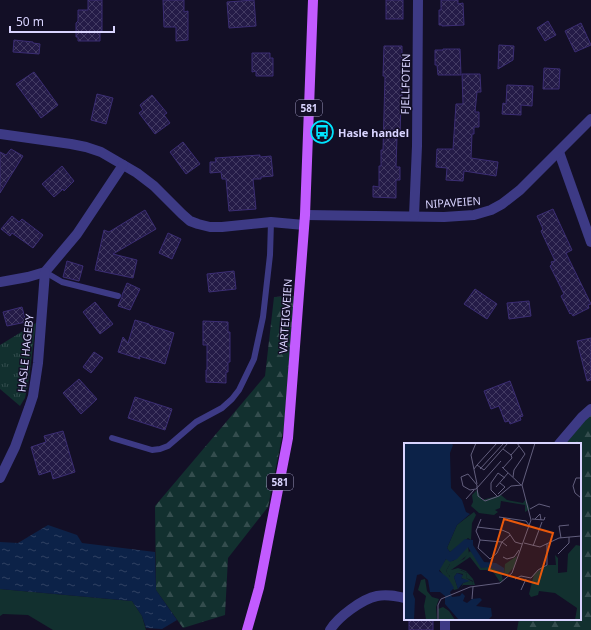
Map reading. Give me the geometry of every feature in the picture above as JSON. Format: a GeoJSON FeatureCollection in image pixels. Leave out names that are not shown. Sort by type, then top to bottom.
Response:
{"type":"FeatureCollection","features":[{"type":"Feature","properties":{"kind":"main road","name":"VARTEIGVEIEN"},"geometry":{"type":"LineString","coordinates":[[247,630],[259,588],[288,438],[304,220],[312,55],[313,0]]}},
{"type":"Feature","properties":{"kind":"street","name":"FJELLFOTEN"},"geometry":{"type":"LineString","coordinates":[[414,216],[417,146],[418,0]]}},
{"type":"Feature","properties":{"kind":"street","name":"NIPAVEIEN"},"geometry":{"type":"LineString","coordinates":[[304,220],[414,216],[444,217],[474,215],[491,210],[502,204],[520,190],[591,119]]}},
{"type":"Feature","properties":{"kind":"street"},"geometry":{"type":"LineString","coordinates":[[0,134],[86,147],[101,152],[137,173],[154,186],[190,221],[198,224],[210,227],[222,227],[304,220]]}},
{"type":"Feature","properties":{"kind":"street"},"geometry":{"type":"LineString","coordinates":[[559,152],[591,242]]}},
{"type":"Feature","properties":{"kind":"street"},"geometry":{"type":"LineString","coordinates":[[0,282],[45,272],[77,234],[123,165]]}},
{"type":"Feature","properties":{"kind":"street","name":"HASLE HAGEBY"},"geometry":{"type":"LineString","coordinates":[[0,478],[15,447],[33,396],[38,363],[45,272]]}},
{"type":"Feature","properties":{"kind":"street"},"geometry":{"type":"LineString","coordinates":[[560,443],[582,417],[591,409]]}},
{"type":"Feature","properties":{"kind":"street"},"geometry":{"type":"LineString","coordinates":[[330,630],[332,626],[347,612],[363,601],[377,596],[393,595],[404,598]]}},
{"type":"Feature","properties":{"kind":"lane"},"geometry":{"type":"LineString","coordinates":[[112,438],[152,450],[168,446],[196,422],[222,408],[239,390],[254,359],[263,317],[270,255],[271,222]]}},
{"type":"Feature","properties":{"kind":"lane"},"geometry":{"type":"LineString","coordinates":[[45,272],[62,282],[118,296]]}},
{"type":"Feature","properties":{"kind":"green space"},"geometry":{"type":"Polygon","coordinates":[[[294,296],[284,427],[268,507],[228,558],[225,615],[183,628],[156,590],[155,506],[265,376],[274,297],[294,296]]]}},
{"type":"Feature","properties":{"kind":"green space"},"geometry":{"type":"Polygon","coordinates":[[[36,323],[28,385],[25,398],[20,406],[0,389],[0,345],[36,323]]]}},
{"type":"Feature","properties":{"kind":"green space"},"geometry":{"type":"Polygon","coordinates":[[[591,409],[591,630],[517,630],[519,620],[581,620],[581,443],[560,443],[591,409]]]}},
{"type":"Feature","properties":{"kind":"green space"},"geometry":{"type":"Polygon","coordinates":[[[0,589],[132,601],[142,616],[146,630],[53,630],[28,615],[3,614],[0,616],[0,589]]]}},
{"type":"Feature","properties":{"kind":"water"},"geometry":{"type":"Polygon","coordinates":[[[48,525],[77,535],[82,543],[155,552],[156,590],[177,620],[162,629],[146,628],[142,616],[132,601],[0,589],[0,542],[18,543],[48,525]]]}},
{"type":"Feature","properties":{"kind":"building"},"geometry":{"type":"Polygon","coordinates":[[[88,0],[102,0],[102,31],[100,31],[100,41],[78,41],[78,37],[76,37],[78,10],[88,10],[88,0]]]}},
{"type":"Feature","properties":{"kind":"building"},"geometry":{"type":"Polygon","coordinates":[[[163,0],[184,0],[184,12],[188,11],[188,40],[176,41],[176,27],[164,27],[163,0]]]}},
{"type":"Feature","properties":{"kind":"building"},"geometry":{"type":"Polygon","coordinates":[[[254,0],[256,26],[229,28],[227,2],[254,0]]]}},
{"type":"Feature","properties":{"kind":"building"},"geometry":{"type":"Polygon","coordinates":[[[386,0],[403,0],[403,19],[386,19],[386,0]]]}},
{"type":"Feature","properties":{"kind":"building"},"geometry":{"type":"Polygon","coordinates":[[[441,0],[458,0],[458,4],[463,3],[464,25],[439,25],[441,0]]]}},
{"type":"Feature","properties":{"kind":"building"},"geometry":{"type":"Polygon","coordinates":[[[548,21],[556,35],[545,41],[537,28],[548,21]]]}},
{"type":"Feature","properties":{"kind":"building"},"geometry":{"type":"Polygon","coordinates":[[[581,23],[591,45],[575,52],[565,31],[581,23]]]}},
{"type":"Feature","properties":{"kind":"building"},"geometry":{"type":"Polygon","coordinates":[[[14,40],[40,44],[39,54],[13,52],[14,40]]]}},
{"type":"Feature","properties":{"kind":"building"},"geometry":{"type":"Polygon","coordinates":[[[499,45],[514,46],[513,60],[498,69],[499,45]]]}},
{"type":"Feature","properties":{"kind":"building"},"geometry":{"type":"Polygon","coordinates":[[[384,46],[402,46],[402,101],[400,137],[397,137],[396,167],[400,167],[400,180],[396,180],[396,198],[373,197],[373,186],[379,187],[379,166],[381,166],[381,150],[383,150],[385,76],[383,76],[384,46]]]}},
{"type":"Feature","properties":{"kind":"building"},"geometry":{"type":"Polygon","coordinates":[[[460,49],[461,75],[438,75],[437,65],[435,65],[435,50],[460,49]]]}},
{"type":"Feature","properties":{"kind":"building"},"geometry":{"type":"Polygon","coordinates":[[[252,53],[270,53],[270,58],[273,58],[273,76],[256,76],[256,71],[252,72],[252,53]]]}},
{"type":"Feature","properties":{"kind":"building"},"geometry":{"type":"Polygon","coordinates":[[[544,68],[560,69],[559,89],[543,89],[544,68]]]}},
{"type":"Feature","properties":{"kind":"building"},"geometry":{"type":"Polygon","coordinates":[[[34,72],[58,105],[41,118],[16,84],[34,72]]]}},
{"type":"Feature","properties":{"kind":"building"},"geometry":{"type":"Polygon","coordinates":[[[462,74],[480,74],[481,92],[477,92],[475,112],[479,112],[479,127],[474,127],[474,134],[472,134],[471,158],[498,162],[496,176],[464,171],[463,181],[446,180],[447,168],[436,167],[437,149],[453,149],[456,104],[463,104],[462,74]]]}},
{"type":"Feature","properties":{"kind":"building"},"geometry":{"type":"Polygon","coordinates":[[[507,85],[533,86],[532,106],[521,105],[521,115],[502,114],[503,103],[506,104],[507,85]]]}},
{"type":"Feature","properties":{"kind":"building"},"geometry":{"type":"Polygon","coordinates":[[[97,94],[113,98],[106,124],[91,120],[97,94]]]}},
{"type":"Feature","properties":{"kind":"building"},"geometry":{"type":"Polygon","coordinates":[[[152,95],[167,113],[164,115],[170,123],[155,134],[139,113],[143,110],[140,105],[152,95]]]}},
{"type":"Feature","properties":{"kind":"building"},"geometry":{"type":"Polygon","coordinates":[[[183,142],[200,164],[186,174],[170,152],[183,142]]]}},
{"type":"Feature","properties":{"kind":"building"},"geometry":{"type":"Polygon","coordinates":[[[11,149],[23,156],[0,193],[0,152],[6,155],[11,149]]]}},
{"type":"Feature","properties":{"kind":"building"},"geometry":{"type":"Polygon","coordinates":[[[260,155],[260,157],[271,156],[273,176],[253,179],[256,209],[229,211],[226,179],[222,179],[221,172],[210,173],[210,162],[216,162],[215,158],[260,155]]]}},
{"type":"Feature","properties":{"kind":"building"},"geometry":{"type":"Polygon","coordinates":[[[62,166],[74,181],[64,191],[63,189],[54,197],[42,184],[62,166]]]}},
{"type":"Feature","properties":{"kind":"building"},"geometry":{"type":"Polygon","coordinates":[[[553,209],[572,250],[566,253],[591,304],[588,305],[589,308],[573,316],[571,313],[570,314],[561,296],[564,294],[550,266],[552,264],[551,262],[555,261],[541,231],[543,229],[537,216],[553,209]]]}},
{"type":"Feature","properties":{"kind":"building"},"geometry":{"type":"Polygon","coordinates":[[[145,210],[156,229],[113,254],[137,260],[133,278],[95,270],[104,230],[109,232],[145,210]]]}},
{"type":"Feature","properties":{"kind":"building"},"geometry":{"type":"Polygon","coordinates":[[[12,216],[19,222],[22,219],[43,235],[33,248],[12,233],[10,236],[1,229],[12,216]]]}},
{"type":"Feature","properties":{"kind":"building"},"geometry":{"type":"Polygon","coordinates":[[[168,233],[181,239],[172,259],[159,253],[168,233]]]}},
{"type":"Feature","properties":{"kind":"building"},"geometry":{"type":"Polygon","coordinates":[[[67,261],[83,266],[79,281],[63,277],[67,261]]]}},
{"type":"Feature","properties":{"kind":"building"},"geometry":{"type":"Polygon","coordinates":[[[234,271],[236,289],[209,292],[207,274],[234,271]]]}},
{"type":"Feature","properties":{"kind":"building"},"geometry":{"type":"Polygon","coordinates":[[[127,283],[140,289],[130,310],[118,306],[127,283]]]}},
{"type":"Feature","properties":{"kind":"building"},"geometry":{"type":"Polygon","coordinates":[[[475,289],[497,304],[487,319],[464,304],[475,289]]]}},
{"type":"Feature","properties":{"kind":"building"},"geometry":{"type":"Polygon","coordinates":[[[529,301],[531,316],[509,319],[507,303],[529,301]]]}},
{"type":"Feature","properties":{"kind":"building"},"geometry":{"type":"Polygon","coordinates":[[[95,302],[113,324],[100,334],[83,312],[95,302]]]}},
{"type":"Feature","properties":{"kind":"building"},"geometry":{"type":"Polygon","coordinates":[[[22,307],[26,322],[7,326],[3,312],[22,307]]]}},
{"type":"Feature","properties":{"kind":"building"},"geometry":{"type":"Polygon","coordinates":[[[135,320],[174,333],[165,364],[139,356],[140,359],[118,352],[123,337],[128,343],[135,320]]]}},
{"type":"Feature","properties":{"kind":"building"},"geometry":{"type":"Polygon","coordinates":[[[203,321],[228,322],[228,332],[230,332],[230,362],[228,362],[228,372],[226,372],[226,383],[206,382],[207,345],[203,345],[203,321]]]}},
{"type":"Feature","properties":{"kind":"building"},"geometry":{"type":"Polygon","coordinates":[[[591,338],[591,380],[587,381],[577,341],[591,338]]]}},
{"type":"Feature","properties":{"kind":"building"},"geometry":{"type":"Polygon","coordinates":[[[94,352],[103,358],[91,373],[83,367],[94,352]]]}},
{"type":"Feature","properties":{"kind":"building"},"geometry":{"type":"Polygon","coordinates":[[[79,379],[97,399],[81,414],[63,393],[79,379]]]}},
{"type":"Feature","properties":{"kind":"building"},"geometry":{"type":"Polygon","coordinates":[[[510,381],[523,416],[520,417],[521,420],[510,424],[509,421],[505,422],[499,406],[491,409],[484,391],[510,381]]]}},
{"type":"Feature","properties":{"kind":"building"},"geometry":{"type":"Polygon","coordinates":[[[135,397],[172,409],[165,430],[128,418],[135,397]]]}},
{"type":"Feature","properties":{"kind":"building"},"geometry":{"type":"Polygon","coordinates":[[[63,431],[75,472],[53,479],[51,471],[39,475],[31,447],[46,442],[44,436],[63,431]]]}},
{"type":"Feature","properties":{"kind":"building"},"geometry":{"type":"Polygon","coordinates":[[[409,620],[433,620],[433,630],[409,630],[409,620]]]}},
{"type":"Feature","properties":{"kind":"place","name":"Hasle handel"},"geometry":{"type":"Point","coordinates":[322,132]}}]}
